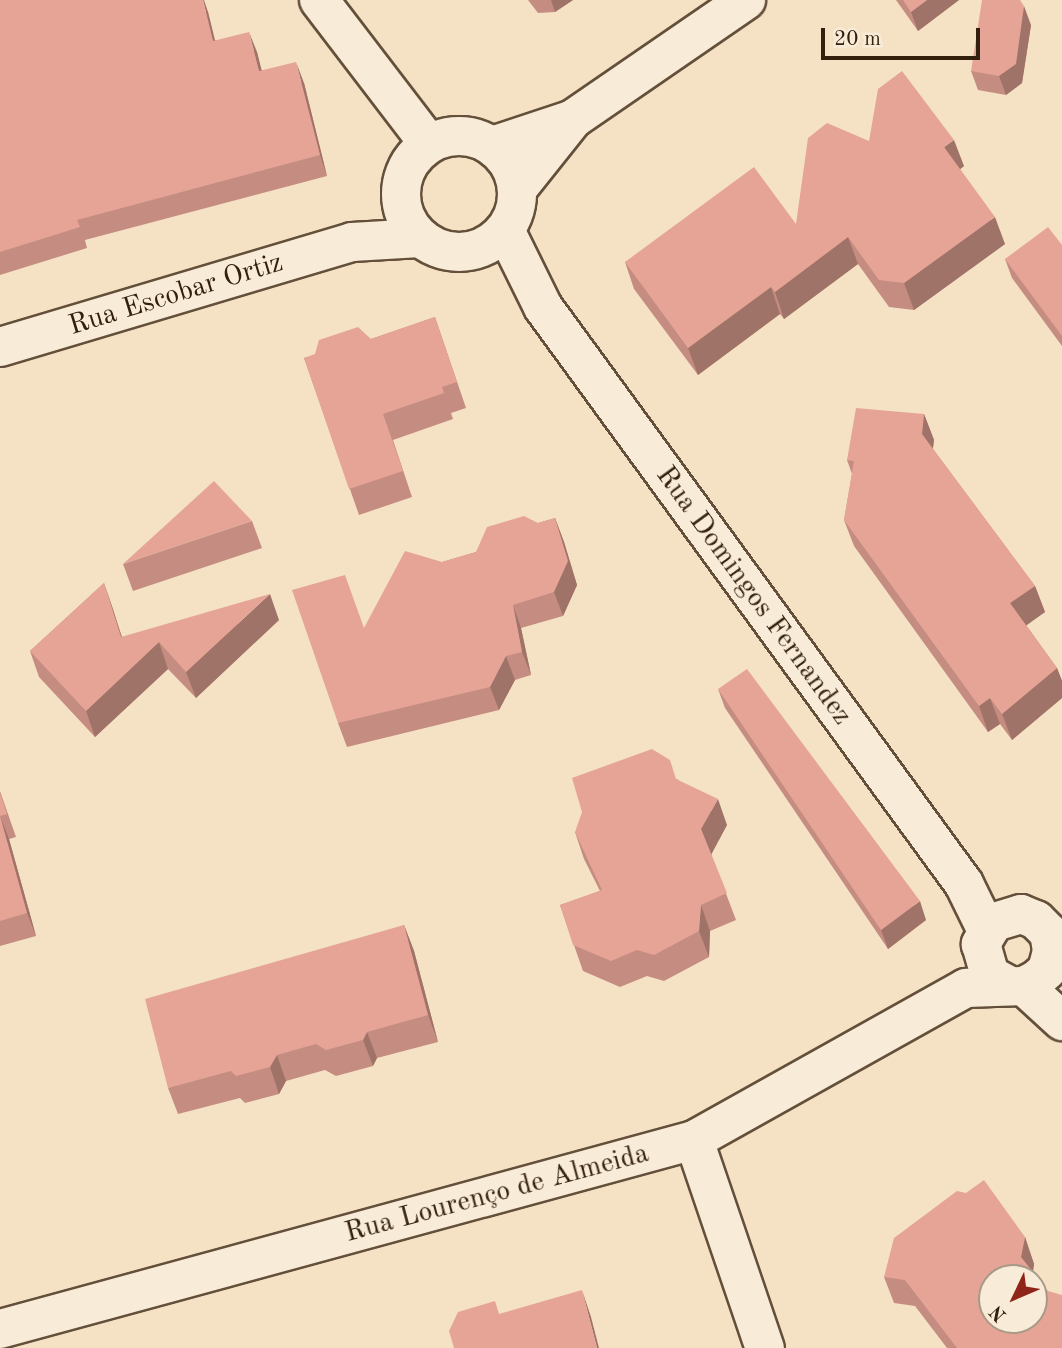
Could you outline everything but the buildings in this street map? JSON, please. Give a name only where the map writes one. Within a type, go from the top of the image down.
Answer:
[{"type":"street","points":[[319,0],[429,144]]},
{"type":"street","points":[[492,146],[573,119],[746,0]]},
{"type":"street","points":[[519,187],[573,119]]},
{"type":"street","points":[[465,135],[492,146],[509,164],[519,187],[518,204],[492,240],[448,252],[420,238],[401,202],[406,171],[429,144],[465,135]]},
{"type":"street","name":"Rua Escobar Ortiz","points":[[352,242],[401,202]]},
{"type":"street","name":"Rua Escobar Ortiz","points":[[0,347],[352,242],[420,238]]},
{"type":"street","name":"Rua Domingos Fernandez","points":[[492,240],[964,884],[1021,951],[1062,1012]]},
{"type":"street","name":"Rua Domingos Fernandez","points":[[1021,951],[1062,1021]]},
{"type":"street","name":"Rua Lourenço de Almeida","points":[[0,1329],[695,1140],[1021,951]]},
{"type":"street","points":[[695,1140],[765,1348]]}]
